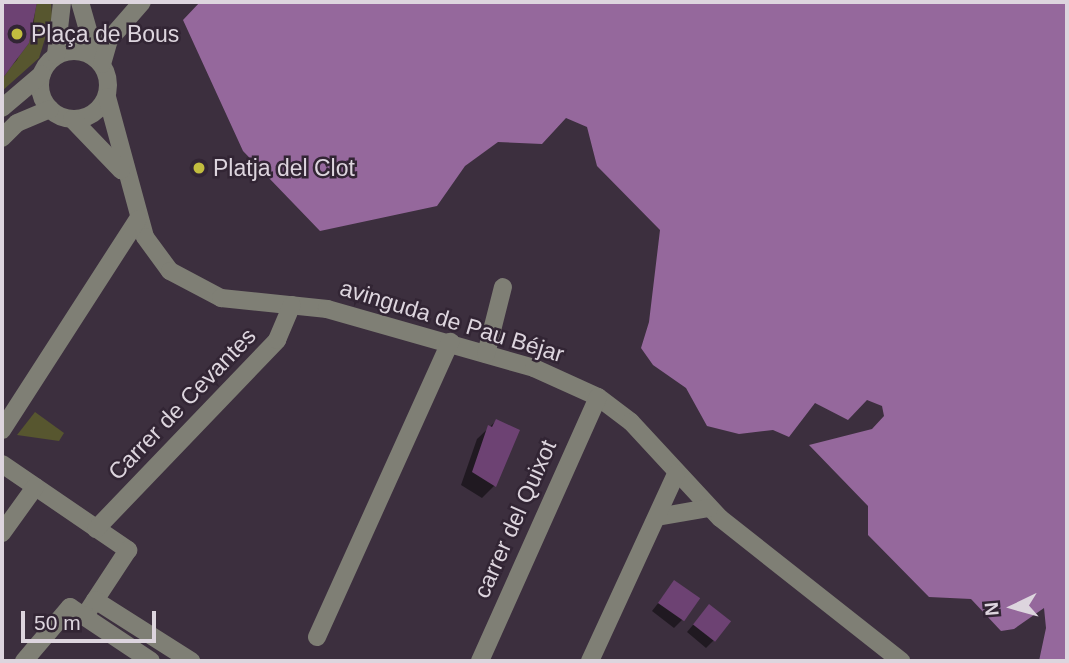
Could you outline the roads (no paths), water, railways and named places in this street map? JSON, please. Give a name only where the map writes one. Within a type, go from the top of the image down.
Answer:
[{"type":"street","points":[[2,108],[41,74],[56,55],[62,2]]},
{"type":"street","points":[[41,74],[41,93],[50,109],[72,119],[93,114],[107,97],[109,80],[99,61],[80,2]]},
{"type":"street","points":[[99,61],[109,40],[142,2]]},
{"type":"street","points":[[56,55],[76,50],[99,61]]},
{"type":"street","name":"avinguda de Pau Béjar","points":[[107,97],[124,174],[138,219],[154,254],[191,284],[232,301],[327,309],[450,342],[567,382],[598,397],[631,422],[709,508],[901,661]]},
{"type":"street","points":[[2,138],[17,123],[50,109]]},
{"type":"street","name":"avinguda de Pau Béjar","points":[[72,119],[124,174]]},
{"type":"street","points":[[2,430],[138,219]]},
{"type":"street","points":[[486,354],[503,288]]},
{"type":"street","name":"Carrer de Cevantes","points":[[96,529],[277,340],[292,304]]},
{"type":"street","points":[[317,637],[450,342]]},
{"type":"street","name":"carrer del Quixot","points":[[480,661],[598,397]]},
{"type":"street","points":[[2,464],[128,550],[84,617]]},
{"type":"street","points":[[590,661],[676,474]]},
{"type":"street","points":[[2,534],[35,487]]},
{"type":"street","points":[[657,516],[709,508]]},
{"type":"street","points":[[95,600],[191,661]]},
{"type":"street","points":[[24,661],[69,607],[148,661]]},
{"type":"place","name":"Plaça de Bous","points":[[17,34]]},
{"type":"place","name":"Platja del Clot","points":[[199,168]]}]
